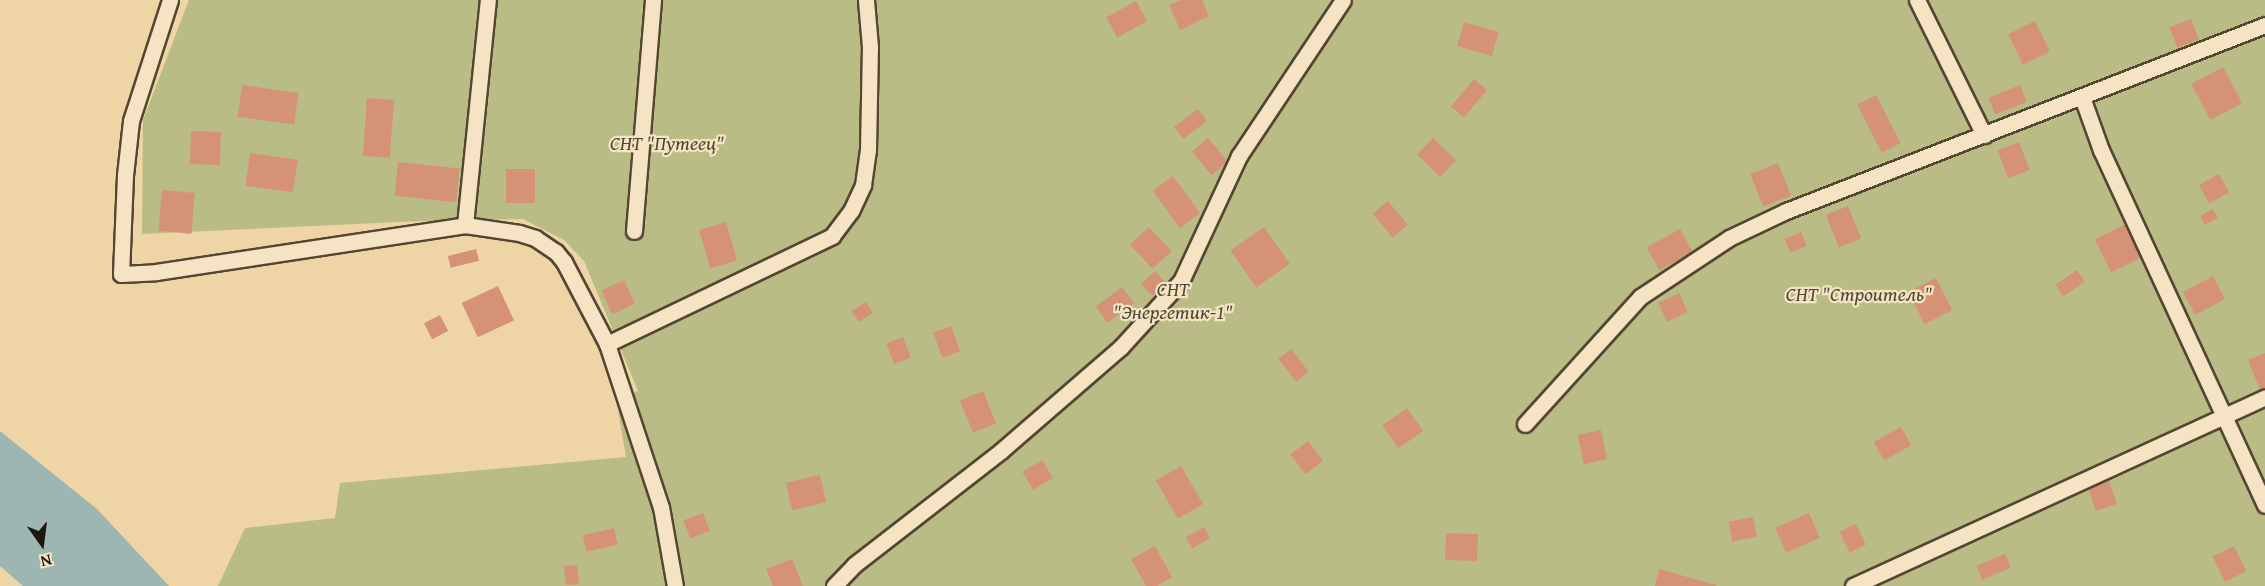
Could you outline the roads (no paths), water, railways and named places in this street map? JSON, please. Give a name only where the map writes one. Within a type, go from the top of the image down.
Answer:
[{"type":"lane","points":[[170,0],[131,121],[125,175],[121,274],[156,272],[465,225],[519,233],[535,238],[556,252],[584,296],[607,344],[661,507],[675,586]]},
{"type":"lane","points":[[465,225],[488,0]]},
{"type":"lane","points":[[634,231],[653,0]]},
{"type":"lane","points":[[607,344],[832,236],[851,211],[863,185],[868,150],[870,46],[866,0]]},
{"type":"lane","points":[[834,586],[854,565],[1002,450],[1121,347],[1181,281],[1239,156],[1343,0]]},
{"type":"lane","points":[[1917,0],[1984,135]]},
{"type":"lane","points":[[1525,424],[1640,297],[1729,238],[1786,211],[2265,25]]},
{"type":"lane","points":[[2082,97],[2101,150],[2265,505]]},
{"type":"lane","points":[[1853,586],[2223,415],[2265,398]]},
{"type":"water","points":[[0,431],[97,509],[169,586],[23,586],[0,566]]},
{"type":"park label","name":"СНТ \"Путеец\"","points":[[667,142]]},
{"type":"park label","name":"СНТ \"Строитель\"","points":[[1859,293]]},
{"type":"park label","name":"СНТ \"Энергетик-1\"","points":[[1173,300]]}]
